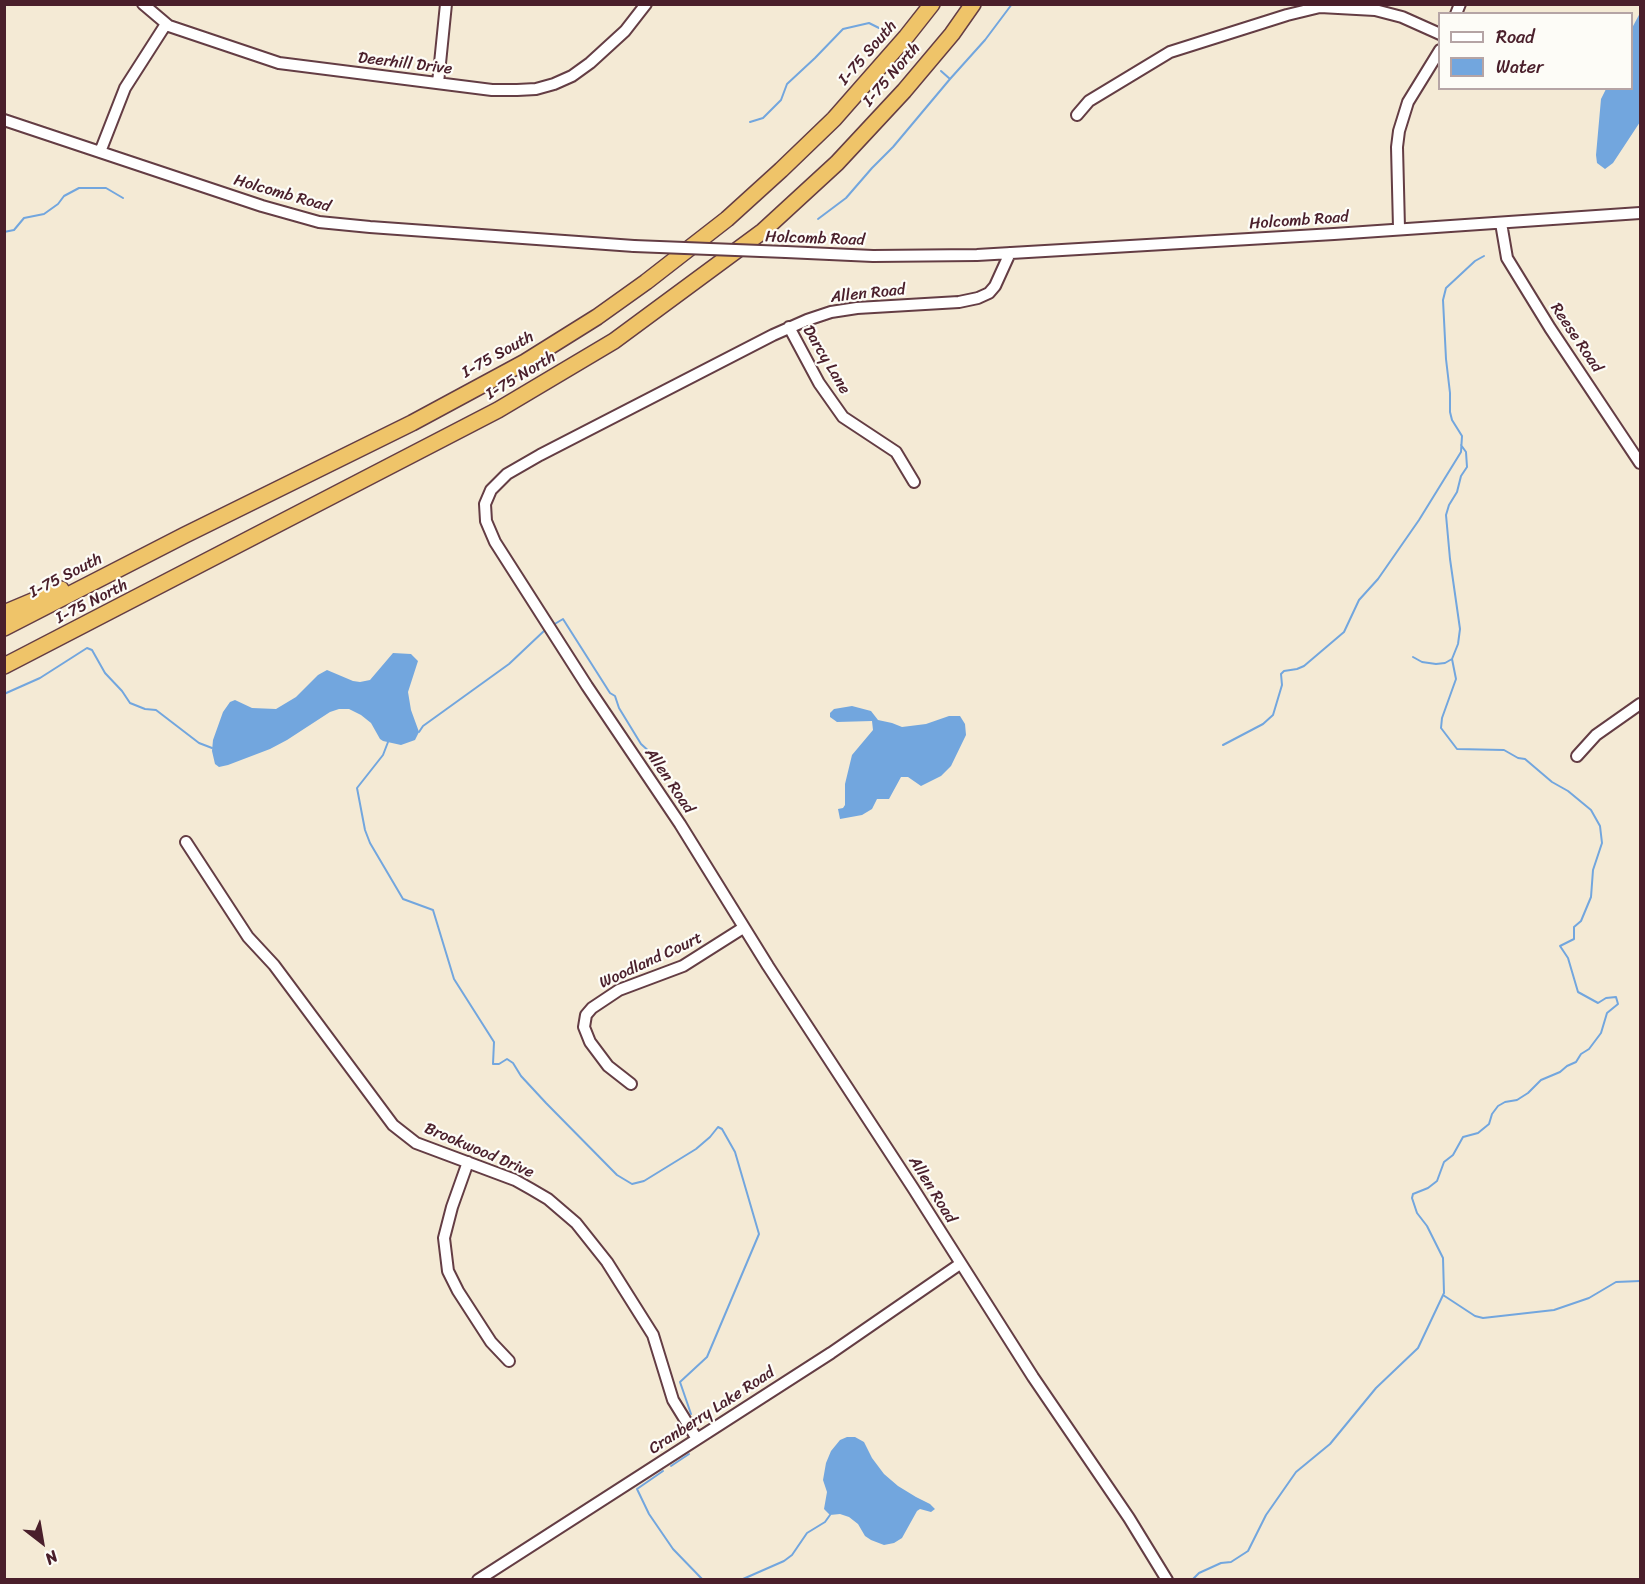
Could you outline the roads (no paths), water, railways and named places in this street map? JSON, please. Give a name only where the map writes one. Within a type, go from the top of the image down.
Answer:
[{"type":"highway","name":"I-75 South","points":[[4,628],[185,535],[412,423],[525,362],[597,317],[727,219],[781,170],[834,119],[932,4]]},
{"type":"highway","name":"I-75 North","points":[[4,666],[498,410],[614,341],[764,231],[837,163],[952,34],[973,4]]},
{"type":"highway","points":[[4,613],[185,535]]},
{"type":"highway","points":[[4,676],[37,659],[72,632]]},
{"type":"street","name":"Deerhill Drive","points":[[143,4],[166,24],[279,63],[492,90],[536,89],[572,76],[625,32],[646,4]]},
{"type":"street","points":[[438,83],[446,4]]},
{"type":"street","points":[[1077,115],[1089,101],[1170,52],[1287,15],[1320,7],[1375,10],[1402,17],[1438,33]]},
{"type":"street","points":[[100,152],[125,88],[166,24]]},
{"type":"street","points":[[1399,228],[1397,147],[1399,131],[1408,102],[1438,53]]},
{"type":"street","name":"Holcomb Road","points":[[4,120],[262,206],[319,222],[634,246],[873,256],[1010,253],[1641,213]]},
{"type":"street","name":"Reese Road","points":[[1501,223],[1507,258],[1550,328],[1641,463]]},
{"type":"street","name":"Allen Road","points":[[1010,253],[1007,264],[995,286],[978,298],[959,302],[857,308],[831,312],[789,327],[507,474],[491,490],[485,504],[486,521],[495,542],[587,686],[680,824],[743,928],[1033,1377],[1129,1518],[1167,1580]]},
{"type":"street","name":"Darcy Lane","points":[[789,327],[819,383],[843,417],[896,452],[914,482]]},
{"type":"street","points":[[1577,756],[1596,735],[1641,704]]},
{"type":"street","name":"Brookwood Drive","points":[[186,842],[248,937],[274,965],[393,1125],[417,1143],[515,1180],[548,1199],[576,1222],[653,1335],[673,1400],[697,1439]]},
{"type":"street","name":"Woodland Court","points":[[631,1084],[608,1066],[590,1042],[584,1028],[586,1015],[592,1008],[619,990],[683,966],[743,928]]},
{"type":"street","points":[[468,1162],[444,1238],[448,1271],[458,1292],[491,1342],[509,1360]]},
{"type":"street","name":"Cranberry Lake Road","points":[[478,1580],[831,1353],[960,1264]]},
{"type":"water","points":[[1640,13],[1640,122],[1613,163],[1605,169],[1597,163],[1596,155],[1601,99],[1606,90],[1633,90],[1633,26]]},
{"type":"water","points":[[393,653],[411,654],[418,661],[408,692],[411,710],[419,732],[415,740],[401,745],[383,741],[371,723],[361,715],[349,709],[339,709],[330,712],[270,749],[228,765],[219,767],[215,764],[212,751],[213,740],[223,712],[230,702],[235,700],[252,708],[276,709],[296,697],[318,675],[327,670],[353,681],[370,680]]},
{"type":"water","points":[[852,706],[871,711],[878,720],[902,727],[926,724],[949,716],[960,716],[965,724],[966,735],[951,766],[941,776],[921,786],[908,777],[901,777],[889,799],[877,799],[872,809],[862,815],[840,819],[838,809],[845,805],[845,784],[852,755],[873,730],[872,721],[837,722],[830,717],[834,709]]},
{"type":"water","points":[[855,1437],[864,1442],[884,1474],[898,1486],[935,1509],[931,1512],[920,1509],[917,1511],[902,1538],[894,1543],[884,1545],[871,1540],[849,1517],[840,1514],[830,1515],[824,1509],[827,1492],[823,1480],[826,1463],[831,1451],[840,1440]]},
{"type":"waterway","points":[[818,219],[846,198],[893,147],[985,40],[1012,4]]},
{"type":"waterway","points":[[750,122],[763,118],[781,100],[787,84],[843,29],[869,23],[879,28]]},
{"type":"waterway","points":[[941,71],[950,79]]},
{"type":"waterway","points":[[4,232],[14,230],[24,218],[44,214],[58,204],[64,196],[79,188],[106,188],[123,198]]},
{"type":"waterway","points":[[1223,745],[1263,724],[1273,715],[1282,685],[1281,674],[1284,671],[1304,666],[1344,632],[1359,600],[1378,579],[1419,520],[1461,452],[1462,436],[1450,412],[1443,300],[1446,288],[1475,261],[1484,256]]},
{"type":"waterway","points":[[1192,1580],[1199,1573],[1221,1563],[1231,1562],[1248,1551],[1266,1515],[1296,1472],[1330,1444],[1376,1388],[1418,1348],[1444,1293],[1443,1258],[1427,1226],[1417,1213],[1412,1198],[1413,1194],[1428,1188],[1437,1181],[1444,1162],[1453,1155],[1463,1137],[1478,1133],[1489,1124],[1498,1106],[1517,1100],[1541,1080],[1576,1062],[1601,1033],[1607,1013],[1618,1004],[1616,997],[1606,998],[1598,1003],[1578,992],[1568,958],[1560,946],[1574,939],[1574,927],[1581,921],[1591,897],[1593,870],[1602,843],[1600,826],[1591,810],[1525,759],[1518,758],[1504,750],[1457,749],[1441,728],[1442,718],[1456,679],[1452,659],[1458,644],[1460,629],[1446,515],[1457,492],[1461,476],[1467,467],[1466,452],[1461,445]]},
{"type":"waterway","points":[[553,625],[563,619],[610,693],[615,696],[619,708],[641,744],[652,754],[663,780]]},
{"type":"waterway","points":[[419,732],[423,726],[509,664],[545,630]]},
{"type":"waterway","points":[[4,694],[40,678],[87,648],[92,650],[105,673],[130,703],[145,709],[156,710],[199,743],[212,748]]},
{"type":"waterway","points":[[1413,657],[1422,662],[1436,664],[1452,659]]},
{"type":"waterway","points":[[388,742],[383,755],[357,788],[365,830],[370,843],[403,899],[433,910],[454,979],[494,1042],[493,1064],[499,1064],[507,1059],[513,1063],[521,1076],[546,1103],[617,1175],[632,1184],[644,1181],[696,1149],[718,1127],[722,1129],[735,1152],[759,1234],[707,1357],[680,1382],[691,1414]]},
{"type":"waterway","points":[[1443,1295],[1475,1316],[1483,1318],[1554,1310],[1589,1298],[1616,1282],[1640,1281]]},
{"type":"waterway","points":[[677,1423],[677,1435]]},
{"type":"waterway","points":[[671,1466],[689,1454]]},
{"type":"waterway","points":[[663,1471],[637,1489],[649,1514],[673,1549],[703,1580]]},
{"type":"waterway","points":[[743,1579],[784,1561],[792,1555],[807,1533],[825,1522],[830,1515]]}]
